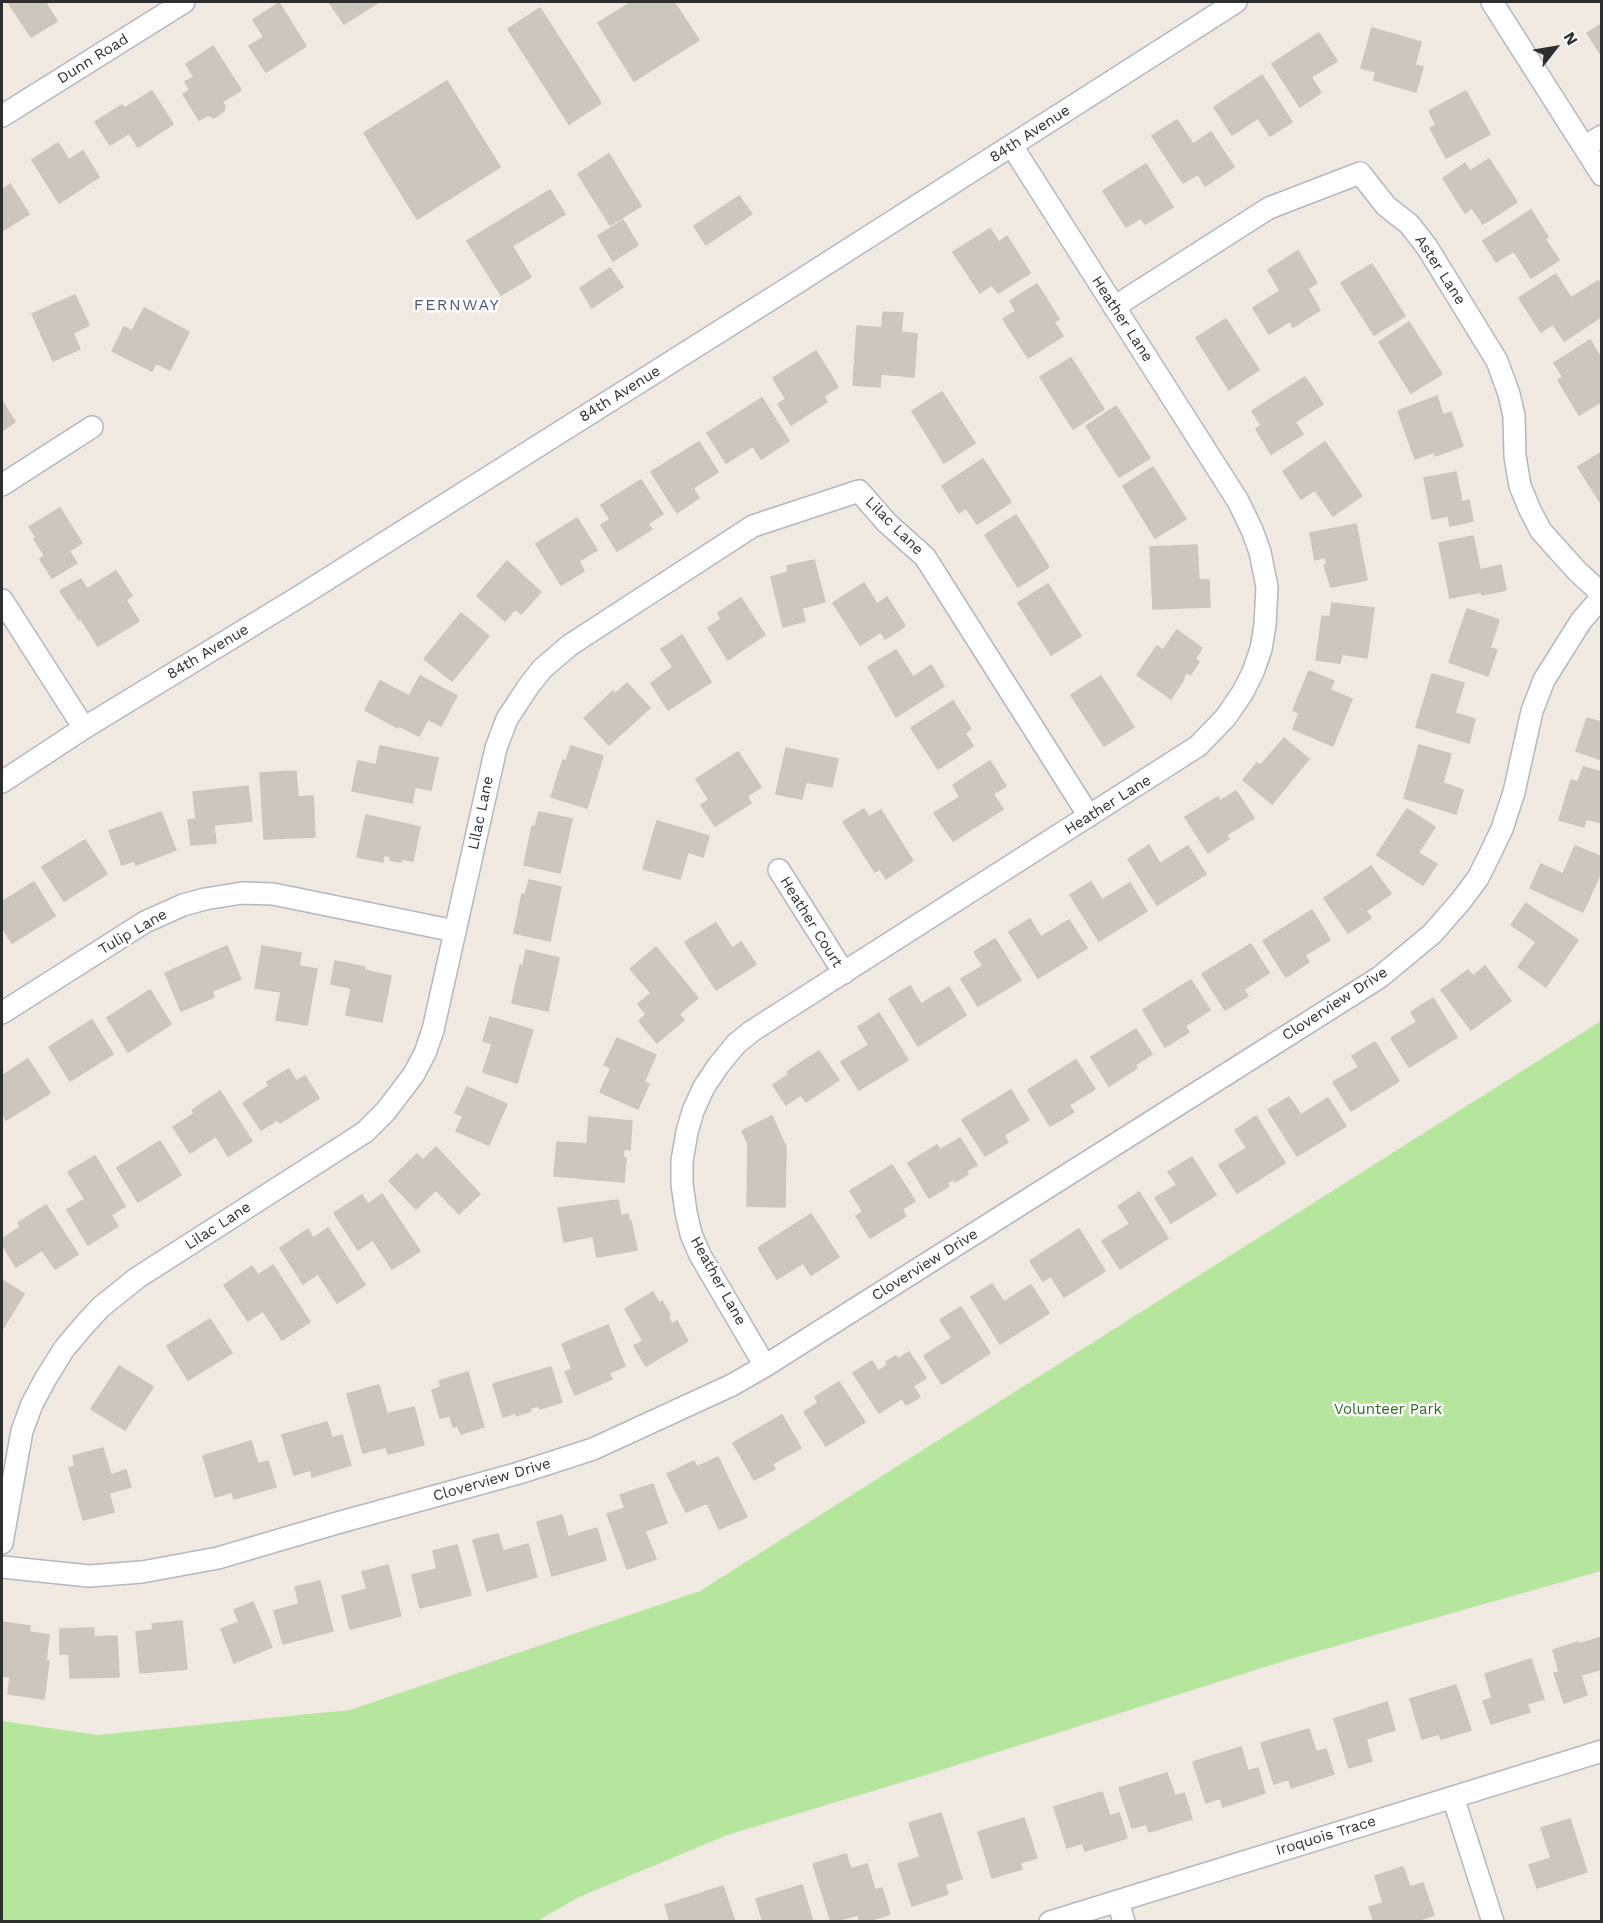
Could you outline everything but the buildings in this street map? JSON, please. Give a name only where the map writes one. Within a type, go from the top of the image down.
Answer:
[{"type":"street","name":"Dunn Road","points":[[2,116],[184,2]]},
{"type":"street","name":"84th Avenue","points":[[2,782],[84,728],[302,595],[1236,2]]},
{"type":"street","points":[[1492,2],[1593,141],[1602,175]]},
{"type":"street","name":"Heather Lane","points":[[765,1366],[700,1255],[691,1234],[686,1212],[682,1161],[687,1132],[693,1111],[704,1087],[718,1066],[736,1044],[752,1031],[1183,757],[1213,732],[1238,701],[1254,672],[1261,649],[1267,587],[1260,552],[1238,501],[1012,146]]},
{"type":"street","name":"Aster Lane","points":[[1114,308],[1269,208],[1360,173],[1386,206],[1409,225],[1427,247],[1497,361],[1514,416],[1515,456],[1521,486],[1530,510],[1540,531],[1602,596]]},
{"type":"street","points":[[2,485],[92,428]]},
{"type":"street","name":"Lilac Lane","points":[[2,1543],[22,1431],[32,1404],[64,1349],[101,1307],[136,1278],[365,1132],[402,1092],[425,1053],[433,1030],[496,748],[507,719],[542,669],[570,645],[753,526],[859,490],[887,523],[925,557],[1089,816]]},
{"type":"street","name":"Cloverview Drive","points":[[2,1568],[89,1576],[142,1572],[218,1558],[519,1473],[593,1449],[732,1384],[765,1366],[1380,977],[1432,934],[1472,886],[1489,856],[1502,829],[1514,792],[1537,697],[1544,680],[1581,621],[1602,596]]},
{"type":"street","points":[[2,600],[84,728]]},
{"type":"street","name":"Heather Court","points":[[779,870],[844,973]]},
{"type":"street","name":"Tulip Lane","points":[[2,1013],[145,922],[183,905],[205,899],[242,893],[273,894],[455,931]]},
{"type":"street","name":"Iroquois Trace","points":[[1050,1922],[1602,1751]]},
{"type":"street","points":[[1453,1797],[1493,1922]]},
{"type":"street","points":[[1118,1900],[1124,1922]]},
{"type":"green space","name":"Volunteer Park","points":[[1601,1021],[1601,1571],[1290,1659],[916,1778],[727,1835],[579,1897],[537,1921],[2,1921],[2,1721],[98,1735],[350,1710],[700,1591]]},
{"type":"district","name":"FERNWAY","points":[[457,305]]}]
